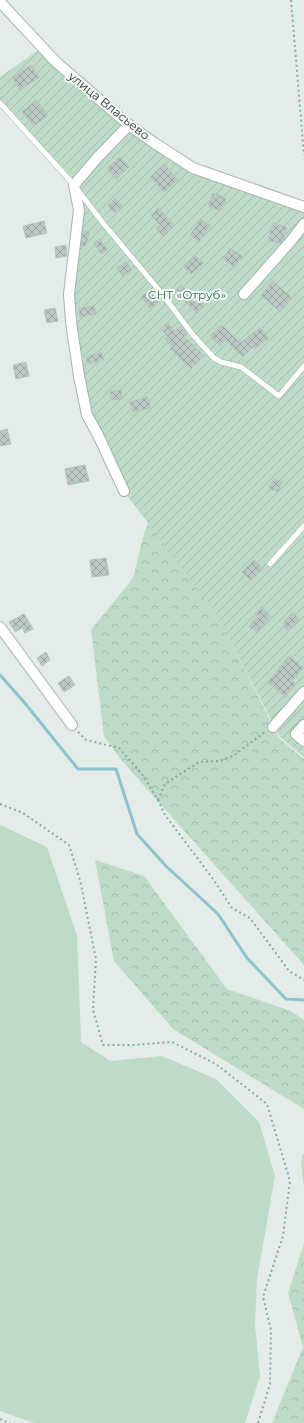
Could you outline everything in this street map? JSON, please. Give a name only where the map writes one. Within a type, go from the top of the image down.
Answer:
[{"type":"street","name":"улица Власьево","points":[[0,2],[56,62],[129,125],[193,168],[304,207]]},
{"type":"street","points":[[124,491],[87,415],[79,376],[71,322],[69,294],[79,210],[74,185],[97,158],[129,125]]},
{"type":"street","points":[[244,294],[304,224]]},
{"type":"street","points":[[0,627],[72,725]]},
{"type":"street","points":[[273,727],[304,692]]},
{"type":"street","points":[[304,725],[296,734],[304,741]]},
{"type":"lane","points":[[0,103],[74,185],[163,296],[192,335],[214,358],[221,362],[242,367],[279,396],[304,366]]},
{"type":"lane","points":[[270,564],[304,526]]},
{"type":"path","points":[[291,0],[304,155]]},
{"type":"path","points":[[72,725],[86,740],[119,748],[142,774],[158,800],[165,815],[213,879],[232,908],[250,918],[289,971],[304,980]]},
{"type":"path","points":[[158,800],[165,784],[199,762],[219,761],[233,756],[273,727]]},
{"type":"path","points":[[0,804],[24,813],[69,845],[80,880],[96,959],[93,1010],[103,1045],[131,1045],[172,1042],[216,1064],[267,1104],[290,1181],[283,1236],[263,1297],[271,1330],[270,1384],[258,1423]]},
{"type":"path","points":[[0,1419],[10,1423]]},
{"type":"green space","name":"СНТ «Отруб»","points":[[37,51],[129,125],[193,168],[304,207],[304,757],[280,737],[218,617],[124,491],[87,415],[71,322],[77,183],[0,101],[0,77]]},
{"type":"green space","points":[[193,421],[212,604],[279,738],[304,759],[304,965],[122,761],[104,736],[91,630],[133,578],[144,533]]},
{"type":"green space","points":[[0,825],[47,847],[77,936],[81,1042],[110,1061],[162,1056],[216,1079],[259,1122],[275,1176],[257,1279],[255,1325],[260,1376],[245,1423],[34,1423],[0,1411]]},
{"type":"green space","points":[[95,860],[144,876],[227,989],[291,1011],[304,1020],[304,1109],[173,1029],[114,961]]},
{"type":"green space","points":[[304,1152],[304,1188],[301,1162]]},
{"type":"green space","points":[[304,1244],[304,1423],[272,1423],[303,1347],[288,1293]]},
{"type":"building","points":[[31,65],[39,77],[20,90],[12,78]]},
{"type":"building","points":[[36,100],[48,115],[34,126],[22,112]]},
{"type":"building","points":[[120,157],[129,167],[116,179],[107,168]]},
{"type":"building","points":[[164,164],[178,180],[164,192],[150,177]]},
{"type":"building","points":[[213,193],[226,198],[221,211],[208,206]]},
{"type":"building","points":[[115,198],[122,206],[114,213],[108,206]]},
{"type":"building","points":[[158,208],[174,225],[163,236],[156,228],[160,225],[151,215]]},
{"type":"building","points":[[201,220],[210,226],[199,242],[190,235]]},
{"type":"building","points":[[44,221],[47,233],[26,238],[23,226]]},
{"type":"building","points":[[273,223],[287,227],[283,240],[280,244],[268,240]]},
{"type":"building","points":[[83,231],[89,232],[86,246],[81,246]]},
{"type":"building","points":[[100,239],[108,250],[101,254],[94,243]]},
{"type":"building","points":[[66,245],[67,256],[56,258],[55,247]]},
{"type":"building","points":[[230,248],[242,256],[235,267],[223,259]]},
{"type":"building","points":[[195,256],[204,263],[191,274],[184,267]]},
{"type":"building","points":[[126,262],[132,270],[123,276],[117,268]]},
{"type":"building","points":[[273,281],[292,298],[280,312],[261,295]]},
{"type":"building","points":[[181,285],[193,298],[195,296],[204,305],[196,313],[175,291]]},
{"type":"building","points":[[150,290],[160,301],[151,309],[141,297]]},
{"type":"building","points":[[94,306],[96,314],[80,317],[79,308]]},
{"type":"building","points":[[55,308],[58,321],[47,323],[44,310]]},
{"type":"building","points":[[168,323],[174,331],[181,326],[187,334],[184,336],[204,356],[191,369],[170,348],[172,347],[165,339],[168,337],[161,329]]},
{"type":"building","points":[[222,325],[240,343],[260,328],[269,338],[255,349],[253,347],[243,357],[226,340],[220,346],[210,336]]},
{"type":"building","points":[[102,352],[104,359],[88,364],[86,357]]},
{"type":"building","points":[[26,362],[29,376],[16,379],[13,365]]},
{"type":"building","points":[[121,390],[122,399],[112,400],[110,392]]},
{"type":"building","points":[[148,397],[150,408],[133,412],[130,402]]},
{"type":"building","points":[[7,429],[11,444],[0,446],[0,431]]},
{"type":"building","points":[[85,465],[89,481],[68,485],[65,469]]},
{"type":"building","points":[[274,479],[282,482],[278,492],[269,488]]},
{"type":"building","points":[[106,558],[109,575],[92,577],[90,560]]},
{"type":"building","points":[[254,560],[263,569],[251,580],[242,572]]},
{"type":"building","points":[[261,607],[271,616],[257,632],[249,626],[258,616],[255,614]]},
{"type":"building","points":[[292,613],[299,619],[289,631],[282,625]]},
{"type":"building","points":[[24,614],[33,629],[25,633],[22,628],[15,632],[9,622]]},
{"type":"building","points":[[46,652],[50,660],[42,666],[37,658]]},
{"type":"building","points":[[289,656],[303,668],[292,681],[296,684],[285,697],[268,682]]},
{"type":"building","points":[[69,676],[75,685],[64,692],[58,683]]},
{"type":"waterway","points":[[0,675],[24,702],[78,769],[116,769],[137,834],[166,866],[218,914],[247,958],[286,999],[304,1000]]}]
